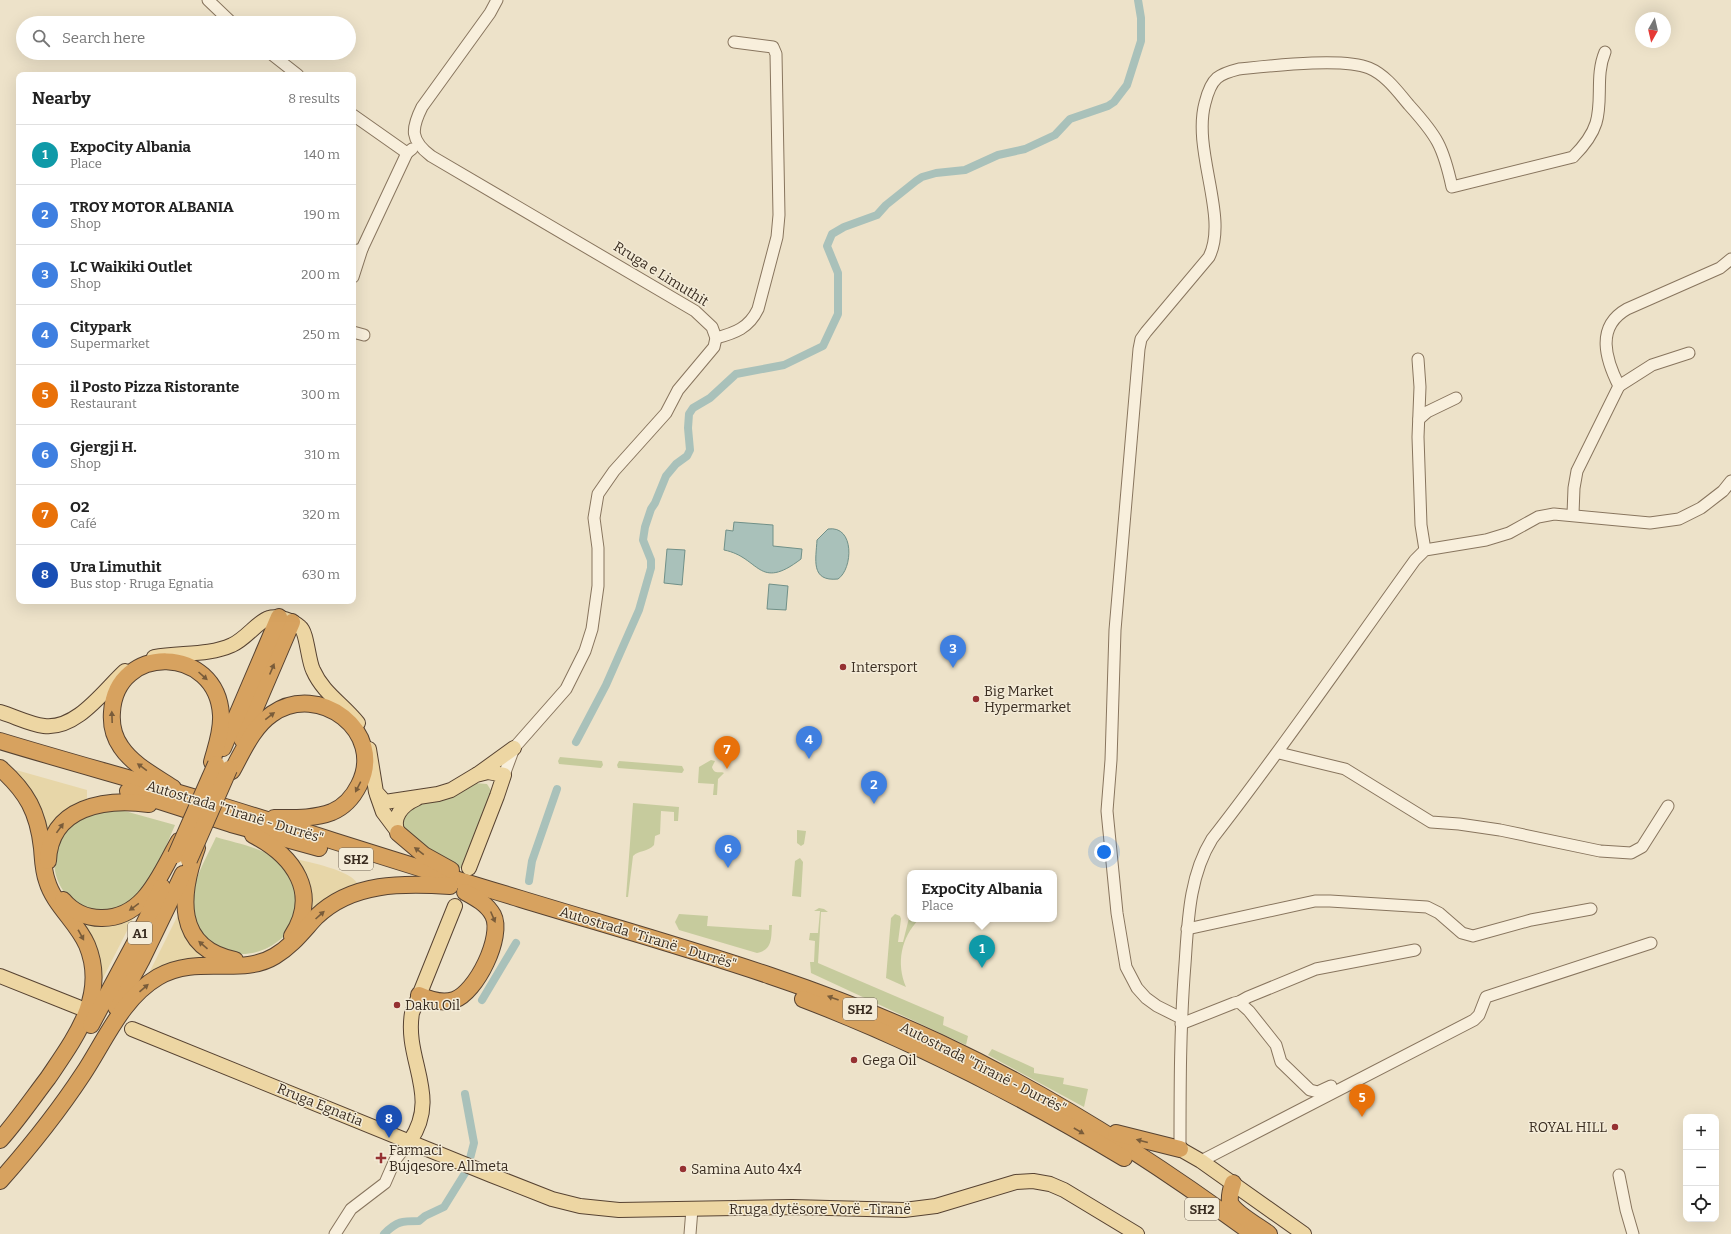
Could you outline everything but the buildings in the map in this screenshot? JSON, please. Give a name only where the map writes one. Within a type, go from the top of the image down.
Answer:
[{"type":"highway","points":[[195,810],[222,767],[286,620]]},
{"type":"highway","points":[[195,810],[125,753],[115,736],[111,718],[112,706],[119,687],[132,672],[150,662],[171,661],[190,666],[208,680],[216,695],[221,714],[220,732],[222,767]]},
{"type":"highway","points":[[222,767],[263,722],[272,714],[292,704],[305,703],[330,708],[341,715],[356,730],[364,749],[365,771],[356,792],[348,801],[331,812],[310,817],[257,817]]},
{"type":"highway","name":"Autostrada \"Tiranë - Durrës\"","points":[[0,741],[232,824],[450,886],[465,892],[767,986],[822,1006],[899,1038],[993,1084],[1073,1127],[1167,1185],[1236,1234]]},
{"type":"highway","name":"Autostrada \"Tiranë - Durrës\"","points":[[0,751],[195,810],[257,817],[736,964],[839,1000],[932,1040],[969,1058],[1094,1126],[1203,1197],[1253,1234]]},
{"type":"highway","points":[[0,768],[19,786],[31,804],[40,833],[47,882],[56,899],[85,941],[91,960],[94,980],[90,1005],[79,1030],[25,1110],[0,1181]]},
{"type":"highway","points":[[182,857],[152,889],[145,899],[130,911],[108,918],[88,917],[66,904],[54,889],[48,869],[49,851],[54,836],[66,820],[81,810],[112,802],[136,802],[195,810]]},
{"type":"highway","name":"A1","points":[[10,1150],[30,1114],[91,1024],[182,857],[195,810]]},
{"type":"highway","points":[[182,857],[185,915],[194,935],[206,948],[224,958],[247,960],[269,955],[286,943],[298,926],[303,913],[305,900],[303,887],[298,874],[271,846],[232,824]]},
{"type":"highway","points":[[398,833],[433,861],[517,898]]},
{"type":"highway","points":[[10,1150],[84,1073],[124,1008],[140,991],[158,977],[178,968],[190,966],[247,965],[265,961],[288,947],[329,906],[363,890],[401,884],[450,886]]},
{"type":"highway","points":[[418,995],[443,1002],[461,997],[471,987],[492,948],[496,931],[493,916],[485,905],[465,892]]},
{"type":"highway","points":[[1094,1126],[1141,1140],[1180,1149]]},
{"type":"highway","points":[[1233,1183],[1230,1194],[1230,1202],[1235,1209],[1269,1234]]},
{"type":"main road","points":[[0,712],[45,726],[59,724],[83,712],[119,676],[136,663],[156,656],[219,650],[241,640],[264,620],[270,617],[286,620],[300,626],[304,631],[309,660],[319,682],[335,700],[352,715],[364,734],[372,758],[376,792],[384,812],[398,833]]},
{"type":"main road","points":[[462,784],[514,748]]},
{"type":"main road","points":[[469,868],[504,775],[488,772],[476,775]]},
{"type":"main road","points":[[398,833],[395,826],[399,813],[414,800],[438,794],[472,780],[487,780],[495,786],[497,796]]},
{"type":"main road","points":[[376,792],[385,802],[426,797]]},
{"type":"main road","points":[[410,1141],[420,1123],[424,1102],[422,1084],[410,1029],[412,1013],[455,906]]},
{"type":"main road","points":[[0,976],[78,1007]]},
{"type":"main road","name":"Rruga Egnatia","points":[[132,1029],[442,1154]]},
{"type":"main road","points":[[1180,1149],[1201,1161],[1304,1234]]},
{"type":"main road","name":"Rruga dytësore Vorë -Tiranë","points":[[442,1154],[552,1199],[580,1206],[619,1210],[792,1207],[898,1210],[920,1208],[951,1202],[1016,1182],[1045,1182],[1064,1190],[1137,1234]]},
{"type":"street","points":[[208,0],[225,16]]},
{"type":"street","points":[[357,250],[408,152],[418,144],[414,132],[422,107],[490,13],[497,0]]},
{"type":"street","points":[[504,775],[514,748],[566,689],[585,651],[592,629],[598,586],[598,548],[594,518],[598,494],[614,470],[666,413],[682,386],[714,347],[716,338],[742,329],[753,318],[758,309],[777,237],[779,215],[776,54],[773,47],[734,42]]},
{"type":"street","points":[[1181,1021],[1146,998],[1137,988],[1126,967],[1117,913],[1107,811],[1115,630],[1139,349],[1141,340],[1146,332],[1209,257],[1212,249],[1214,216],[1202,140],[1203,109],[1207,95],[1216,78],[1226,72],[1239,69],[1330,62],[1356,64],[1369,68],[1380,75],[1392,86],[1430,128],[1445,157],[1452,187],[1573,157],[1582,147],[1596,125],[1598,112],[1599,72],[1605,52]]},
{"type":"street","points":[[279,60],[294,72]]},
{"type":"street","points":[[356,117],[408,152]]},
{"type":"street","name":"Rruga e Limuthit","points":[[418,144],[431,156],[695,311],[712,327],[716,338]]},
{"type":"street","points":[[1619,386],[1608,362],[1606,352],[1606,342],[1614,319],[1627,309],[1720,268],[1731,259]]},
{"type":"street","points":[[1573,514],[1574,488],[1577,471],[1619,386],[1652,365],[1689,353]]},
{"type":"street","points":[[1418,359],[1420,387],[1419,419],[1421,526],[1425,550]]},
{"type":"street","points":[[1419,419],[1427,412],[1456,398]]},
{"type":"street","points":[[1180,1149],[1181,1021],[1187,929],[1192,892],[1203,853],[1212,838],[1279,753],[1415,560],[1425,550],[1486,540],[1509,533],[1538,517],[1554,514],[1573,514],[1650,523],[1679,519],[1702,508],[1723,491],[1731,481]]},
{"type":"street","points":[[1279,753],[1349,771],[1431,822],[1459,824],[1500,830],[1600,851],[1631,853],[1636,851],[1642,847],[1668,806]]},
{"type":"street","points":[[1187,929],[1308,902],[1330,901],[1427,907],[1439,913],[1462,933],[1473,936],[1531,920],[1591,909]]},
{"type":"street","points":[[1201,1161],[1474,1020],[1479,1015],[1486,997],[1651,943]]},
{"type":"street","points":[[1181,1021],[1239,1002],[1316,969],[1415,950]]},
{"type":"street","points":[[1239,1002],[1249,1011],[1276,1045],[1281,1062],[1313,1092],[1321,1091],[1446,1028]]},
{"type":"street","points":[[335,1234],[351,1208],[385,1183],[395,1160],[410,1141]]},
{"type":"street","points":[[1619,1174],[1626,1210],[1633,1234]]},
{"type":"street","points":[[690,1234],[692,1209]]},
{"type":"green space","points":[[560,757],[602,761],[603,765],[601,768],[559,764],[558,761]]},
{"type":"green space","points":[[711,760],[715,761],[712,767],[714,771],[724,773],[718,779],[717,795],[713,795],[714,784],[698,783],[699,767]]},
{"type":"green space","points":[[619,761],[682,766],[684,770],[682,773],[618,768],[617,765]]},
{"type":"green space","points":[[475,783],[487,784],[492,792],[463,869],[443,861],[400,826],[407,809]]},
{"type":"green space","points":[[633,803],[679,807],[678,821],[674,821],[674,812],[661,811],[660,834],[655,836],[654,845],[649,849],[633,856],[628,897],[626,897]]},
{"type":"green space","points":[[95,810],[121,810],[175,825],[159,864],[143,892],[137,898],[118,909],[99,912],[82,907],[68,896],[58,881],[54,864],[57,845],[69,826],[78,819]]},
{"type":"green space","points":[[797,830],[806,831],[804,844],[801,846],[797,843]]},
{"type":"green space","points":[[216,837],[271,855],[288,871],[296,897],[291,928],[289,932],[277,942],[264,950],[237,954],[224,951],[212,945],[203,936],[196,924],[192,909],[192,900],[196,881]]},
{"type":"green space","points":[[800,858],[803,862],[801,897],[792,896],[795,861]]},
{"type":"green space","points":[[819,908],[828,912],[821,912],[818,963],[944,1017],[943,1025],[968,1036],[966,1045],[811,973],[810,962],[814,962],[815,941],[809,940],[810,933],[818,933],[820,911],[814,911]]},
{"type":"green space","points":[[679,914],[708,916],[707,926],[769,930],[769,925],[772,925],[769,946],[757,953],[679,930],[675,922]]},
{"type":"green space","points":[[895,914],[900,916],[901,919],[898,942],[903,942],[908,922],[916,922],[908,934],[902,951],[901,969],[906,987],[886,978],[891,918]]},
{"type":"green space","points":[[992,1049],[1034,1068],[1034,1073],[1064,1078],[1063,1084],[1088,1089],[1084,1107],[988,1055]]},
{"type":"sand","points":[[16,770],[87,790],[87,801],[47,842]]},
{"type":"sand","points":[[292,858],[339,871],[348,875],[358,885],[306,923]]},
{"type":"sand","points":[[179,913],[212,959],[147,977]]},
{"type":"sand","points":[[74,914],[135,915],[99,986]]},
{"type":"water","points":[[734,522],[773,525],[773,546],[802,549],[801,559],[787,568],[776,572],[760,570],[736,554],[724,550],[726,530],[733,531]]},
{"type":"water","points":[[828,529],[837,530],[843,534],[847,540],[849,549],[847,566],[843,574],[838,579],[823,577],[817,568],[817,540]]},
{"type":"water","points":[[667,549],[685,550],[682,585],[664,583]]},
{"type":"water","points":[[769,584],[788,586],[786,610],[767,609]]},
{"type":"waterway","points":[[576,742],[606,685],[639,610],[651,568],[651,560],[643,540],[645,527],[651,509],[666,476],[676,464],[687,456],[690,450],[688,428],[689,414],[693,408],[710,398],[736,374],[784,365],[823,346],[838,314],[838,273],[827,246],[832,234],[844,227],[877,215],[886,205],[922,177],[936,173],[965,170],[998,155],[1025,149],[1055,135],[1070,119],[1108,106],[1114,102],[1127,85],[1141,41],[1141,18],[1138,0]]},
{"type":"waterway","points":[[529,881],[532,861],[557,789]]},
{"type":"waterway","points":[[482,1000],[516,943]]},
{"type":"waterway","points":[[384,1234],[396,1224],[419,1221],[425,1216],[444,1207],[467,1170],[474,1143],[465,1094]]},
{"type":"place","name":"Intersport","points":[[843,667]]},
{"type":"place","name":"LC Waikiki Outlet","points":[[953,668]]},
{"type":"place","name":"Big Market Hypermarket","points":[[976,699]]},
{"type":"place","name":"Citypark","points":[[809,759]]},
{"type":"place","name":"O2","points":[[727,769]]},
{"type":"place","name":"TROY MOTOR ALBANIA","points":[[874,804]]},
{"type":"place","name":"Gjergji H.","points":[[728,868]]},
{"type":"place","name":"ExpoCity Albania","points":[[982,968]]},
{"type":"place","name":"Daku Oil","points":[[397,1005]]},
{"type":"place","name":"Gega Oil","points":[[854,1060]]},
{"type":"place","name":"il Posto Pizza Ristorante","points":[[1362,1117]]},
{"type":"place","name":"ROYAL HILL","points":[[1615,1127]]},
{"type":"place","name":"Ura Limuthit","points":[[389,1138]]},
{"type":"place","name":"Farmaci Bujqesore Allmeta","points":[[381,1158]]},
{"type":"place","name":"Samina Auto 4x4","points":[[683,1169]]}]
